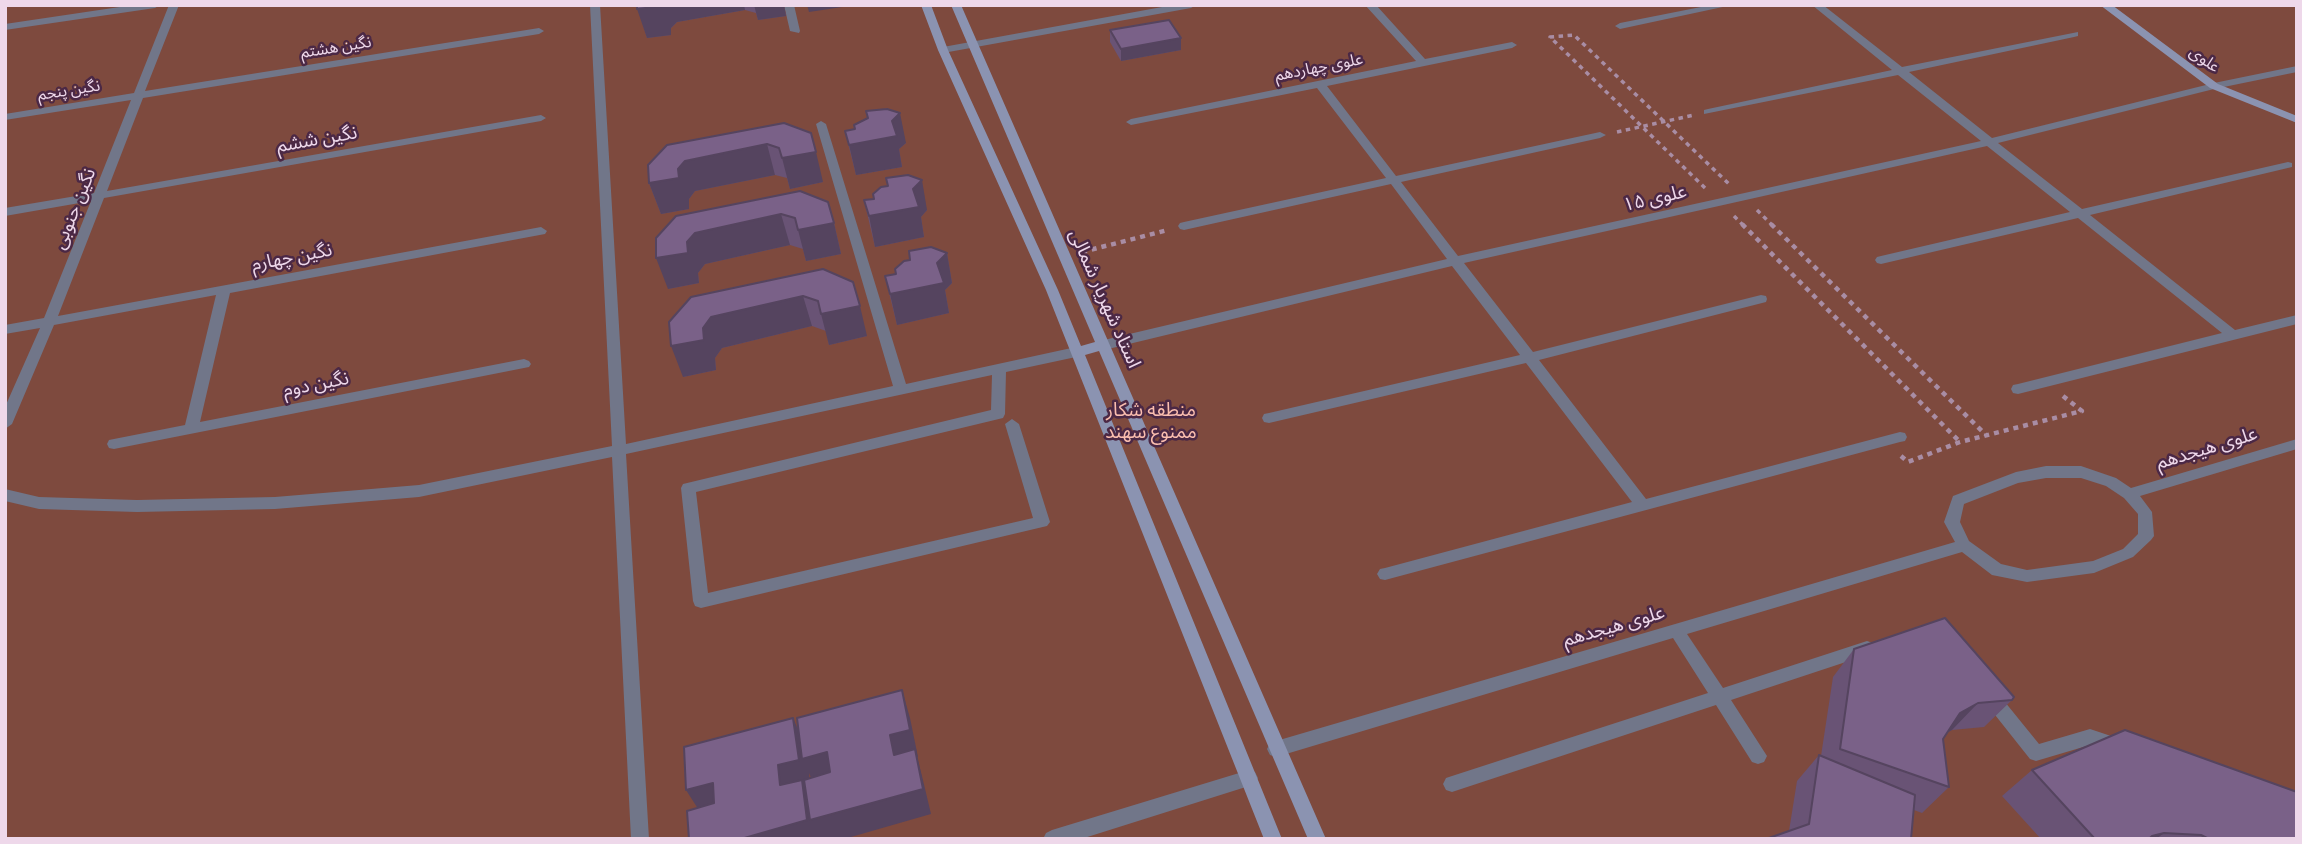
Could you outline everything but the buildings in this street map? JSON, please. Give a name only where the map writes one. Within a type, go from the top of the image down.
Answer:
[{"type":"street","points":[[5,27],[155,5]]},
{"type":"street","name":"نگین جنوبی","points":[[5,424],[49,322],[174,5]]},
{"type":"street","points":[[595,5],[640,839]]},
{"type":"street","points":[[789,5],[795,31]]},
{"type":"street","points":[[926,5],[943,50],[1052,290],[1273,839]]},
{"type":"street","name":"استاد شهریار شمالی","points":[[956,5],[1317,839]]},
{"type":"street","points":[[943,50],[1191,5]]},
{"type":"street","points":[[1370,5],[1423,63]]},
{"type":"street","points":[[1620,26],[1727,5]]},
{"type":"street","points":[[1817,5],[2233,335]]},
{"type":"street","name":"علوی","points":[[2105,5],[2214,86],[2297,120]]},
{"type":"street","name":"نگین هشتم","points":[[138,96],[539,31]]},
{"type":"street","points":[[1709,111],[2074,34]]},
{"type":"street","name":"علوی چهاردهم","points":[[1131,122],[1512,45]]},
{"type":"street","name":"علوی ۱۵","points":[[1104,345],[1454,261],[1990,142],[2214,86],[2297,69]]},
{"type":"street","points":[[1320,84],[1642,505]]},
{"type":"street","name":"نگین پنجم","points":[[5,117],[138,96]]},
{"type":"street","name":"نگین ششم","points":[[5,212],[541,118]]},
{"type":"street","points":[[821,124],[901,391]]},
{"type":"street","points":[[1184,226],[1600,135]]},
{"type":"street","points":[[1881,260],[2288,165]]},
{"type":"street","name":"نگین چهارم","points":[[5,330],[541,231]]},
{"type":"street","points":[[191,429],[224,290]]},
{"type":"street","points":[[1269,418],[1529,358],[1761,299]]},
{"type":"street","points":[[2018,388],[2297,319]]},
{"type":"street","points":[[5,495],[39,503],[123,505],[275,503],[419,491],[999,371],[1104,345]]},
{"type":"street","name":"نگین دوم","points":[[114,444],[524,364]]},
{"type":"street","points":[[999,371],[998,414],[688,488],[701,601],[1042,522],[1012,424]]},
{"type":"street","points":[[1385,573],[1893,439]]},
{"type":"street","name":"علوی هیجدهم","points":[[2129,494],[2297,444]]},
{"type":"street","points":[[2046,472],[2081,472],[2111,482],[2129,494],[2145,512],[2146,536],[2128,553],[2094,567],[2027,576],[1997,570],[1964,545],[1952,522],[1958,500],[2016,478],[2046,472]]},
{"type":"street","name":"علوی هیجدهم","points":[[1276,749],[1964,545]]},
{"type":"street","points":[[1676,630],[1758,756]]},
{"type":"street","points":[[1452,784],[1885,643]]},
{"type":"street","points":[[1979,681],[2036,753],[2090,737],[2129,751]]},
{"type":"street","points":[[1052,839],[1249,778]]},
{"type":"path","points":[[1960,442],[1550,37],[1574,34],[1986,435]]},
{"type":"path","points":[[1600,135],[1709,111]]},
{"type":"path","points":[[1064,256],[1184,226]]},
{"type":"path","points":[[1893,439],[1908,462],[1960,442],[2082,411],[2046,382]]},
{"type":"green space","name":"منطقه شکار ممنوع سهند","points":[[5,5],[2297,5],[2297,839],[5,839]]}]
